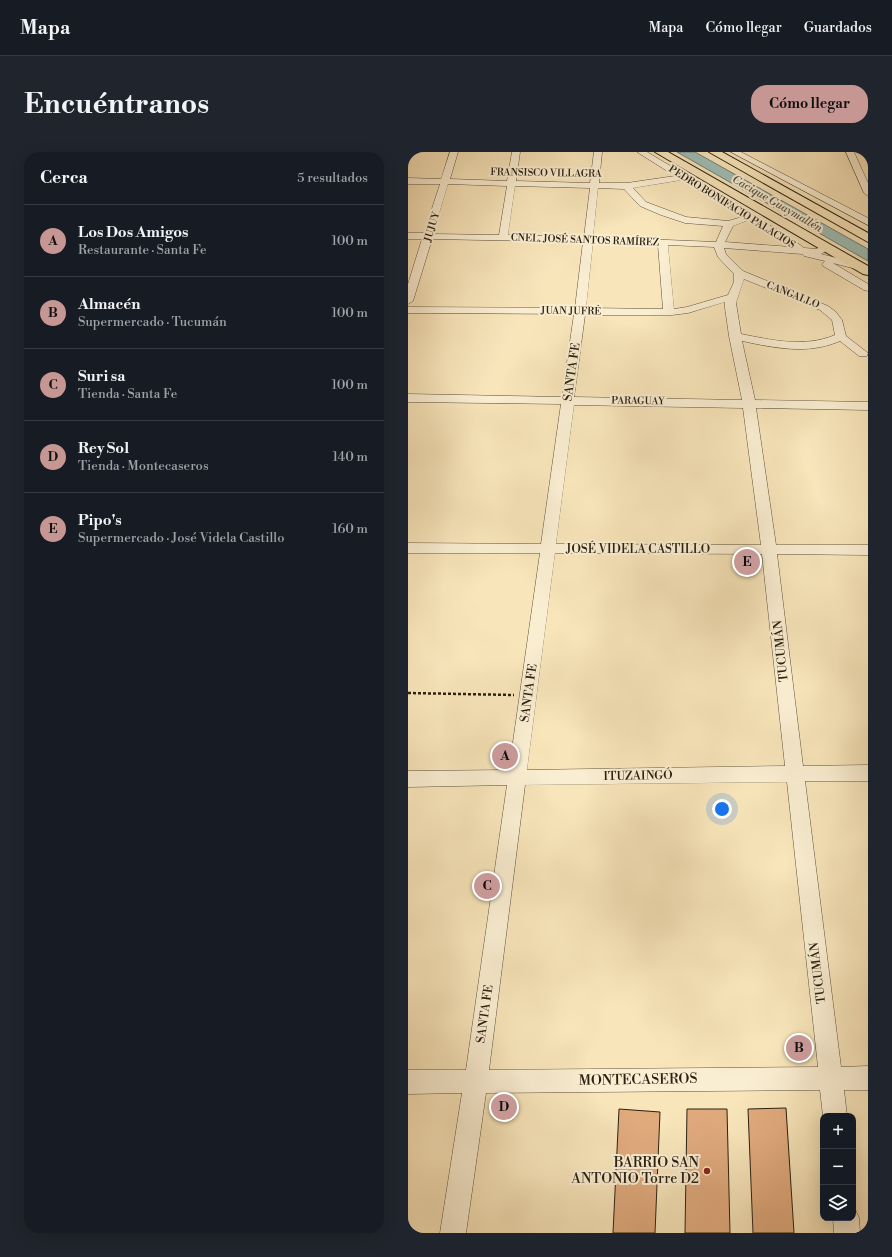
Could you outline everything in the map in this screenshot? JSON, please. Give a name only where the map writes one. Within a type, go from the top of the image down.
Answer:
[{"type":"highway","points":[[660,152],[864,269]]},
{"type":"highway","points":[[714,152],[868,238]]},
{"type":"street","name":"JUJUY","points":[[408,301],[446,182],[454,152]]},
{"type":"street","points":[[503,238],[516,152]]},
{"type":"street","name":"SANTA FE","points":[[453,1233],[476,1082],[580,311],[598,152]]},
{"type":"street","name":"PEDRO BONIFACIO PALACIOS","points":[[641,152],[750,216],[788,240],[804,253],[818,259],[868,288]]},
{"type":"street","points":[[735,152],[866,220]]},
{"type":"street","points":[[752,161],[755,152]]},
{"type":"street","points":[[850,152],[868,193]]},
{"type":"street","name":"FRANSISCO VILLAGRA","points":[[408,182],[627,186],[684,177]]},
{"type":"street","points":[[627,186],[643,204],[664,214],[685,220],[729,224],[750,216]]},
{"type":"street","points":[[729,224],[718,244],[720,254],[740,272]]},
{"type":"street","name":"CNEL. JOSÉ SANTOS RAMÍREZ","points":[[408,236],[588,239],[718,244],[804,253],[864,269]]},
{"type":"street","points":[[663,242],[669,312]]},
{"type":"street","name":"CNEL. JOSÉ SANTOS RAMÍREZ","points":[[804,253],[819,252],[824,246]]},
{"type":"street","name":"TUCUMÁN","points":[[740,272],[740,279],[731,297],[730,308],[750,403],[769,549],[835,1113]]},
{"type":"street","name":"CANGALLO","points":[[740,272],[824,308],[833,315],[839,323],[841,337]]},
{"type":"street","name":"JUAN JUFRÉ","points":[[408,310],[669,312],[688,310],[731,297]]},
{"type":"street","points":[[735,336],[776,344],[796,346],[830,343],[841,337],[863,354]]},
{"type":"street","name":"PARAGUAY","points":[[408,398],[868,406]]},
{"type":"street","name":"JOSÉ VIDELA CASTILLO","points":[[408,548],[868,550]]},
{"type":"street","name":"ITUZAINGÓ","points":[[408,779],[868,773]]},
{"type":"street","name":"MONTECASEROS","points":[[408,1082],[868,1078]]},
{"type":"street","points":[[846,1221],[847,1233]]},
{"type":"path","points":[[408,693],[528,696]]},
{"type":"water","name":"Cacique Guaymallén","points":[[677,152],[695,152],[868,249],[868,261]]},
{"type":"building","points":[[786,1108],[794,1233],[753,1233],[748,1109]]},
{"type":"building","points":[[619,1109],[660,1112],[655,1233],[613,1233]]},
{"type":"building","name":"BARRIO SAN ANTONIO Torre D2","points":[[687,1109],[727,1109],[730,1233],[685,1233]]},
{"type":"place","name":"Pipo's","points":[[747,562]]},
{"type":"place","name":"Los Dos Amigos","points":[[505,756]]},
{"type":"place","name":"Suri sa","points":[[487,886]]},
{"type":"place","name":"Almacén","points":[[799,1048]]},
{"type":"place","name":"Rey Sol","points":[[504,1107]]},
{"type":"place","name":"BARRIO SAN ANTONIO Torre D2","points":[[707,1171]]}]
